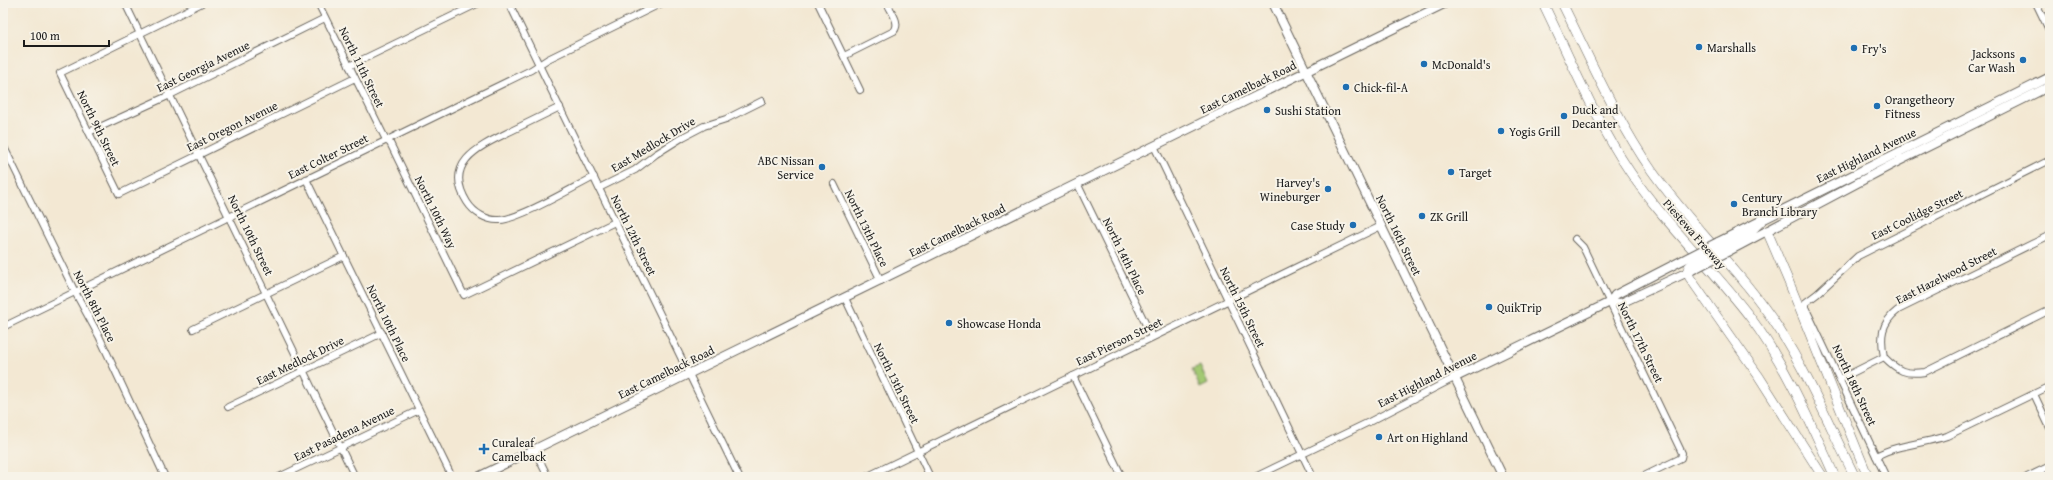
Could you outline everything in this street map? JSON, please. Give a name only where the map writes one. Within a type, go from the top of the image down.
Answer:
[{"type":"highway","name":"Piestewa Freeway","points":[[1543,3],[1615,148],[1648,197],[1732,295],[1760,333],[1793,388],[1835,477]]},
{"type":"highway","name":"Piestewa Freeway","points":[[1562,3],[1615,110],[1644,159],[1665,188],[1751,292],[1790,347],[1812,387],[1855,477]]},
{"type":"highway","points":[[1762,220],[1750,232],[1695,261],[1688,267],[1823,477]]},
{"type":"highway","points":[[1766,231],[1788,280],[1868,477]]},
{"type":"main road","name":"North 16th Street","points":[[1273,3],[1503,477]]},
{"type":"main road","name":"East Camelback Road","points":[[478,477],[881,281],[1446,3]]},
{"type":"main road","name":"East Highland Avenue","points":[[1762,220],[1923,144],[1993,109],[2050,77]]},
{"type":"main road","name":"East Highland Avenue","points":[[1993,109],[2050,86]]},
{"type":"main road","name":"East Highland Avenue","points":[[1722,247],[1766,231],[1923,144]]},
{"type":"main road","points":[[1762,220],[1766,231]]},
{"type":"main road","name":"East Highland Avenue","points":[[1454,378],[1610,302],[1615,295],[1688,267]]},
{"type":"main road","name":"East Highland Avenue","points":[[1610,302],[1621,303],[1688,267]]},
{"type":"street","name":"North 10th Street","points":[[126,3],[355,477]]},
{"type":"street","points":[[140,34],[202,3]]},
{"type":"street","name":"North 11th Street","points":[[318,3],[386,140]]},
{"type":"street","points":[[349,66],[479,3]]},
{"type":"street","name":"North 12th Street","points":[[509,3],[739,477]]},
{"type":"street","name":"East Colter Street","points":[[3,327],[662,3]]},
{"type":"street","points":[[819,3],[860,90]]},
{"type":"street","points":[[844,56],[894,31],[897,28],[897,24],[887,3]]},
{"type":"street","points":[[2036,3],[2050,32]]},
{"type":"street","name":"East Georgia Avenue","points":[[89,132],[170,95],[325,18]]},
{"type":"street","name":"North 9th Street","points":[[119,194],[60,73],[140,34]]},
{"type":"street","name":"East Oregon Avenue","points":[[119,194],[355,78]]},
{"type":"street","name":"East Medlock Drive","points":[[599,188],[635,170],[682,137],[704,126],[726,119],[762,101]]},
{"type":"street","points":[[560,107],[486,143],[469,155],[461,168],[460,187],[471,207],[477,213],[483,217],[500,220],[517,216],[594,177]]},
{"type":"street","name":"North 10th Way","points":[[386,140],[390,143],[464,295],[615,222]]},
{"type":"street","name":"North 8th Place","points":[[3,145],[98,336],[165,477]]},
{"type":"street","name":"North 15th Street","points":[[1154,146],[1313,477]]},
{"type":"street","name":"East Coolidge Street","points":[[1805,303],[1817,294],[1858,256],[2050,160]]},
{"type":"street","name":"North 10th Place","points":[[306,179],[452,477]]},
{"type":"street","name":"North 13th Place","points":[[834,184],[881,281]]},
{"type":"street","name":"North 14th Place","points":[[1078,184],[1152,337]]},
{"type":"street","name":"East Pierson Street","points":[[866,477],[1381,226]]},
{"type":"street","name":"East Hazelwood Street","points":[[1884,357],[1881,343],[1882,333],[1889,317],[1898,310],[2050,235]]},
{"type":"street","name":"North 17th Street","points":[[1575,239],[1582,247],[1610,302],[1682,453],[1681,458],[1642,477]]},
{"type":"street","points":[[193,329],[344,256]]},
{"type":"street","name":"North 13th Street","points":[[845,298],[930,477]]},
{"type":"street","name":"North 18th Street","points":[[1805,303],[1805,307],[1886,477]]},
{"type":"street","points":[[1840,379],[1884,357],[1900,370],[1912,374],[1925,372],[2050,310]]},
{"type":"street","name":"East Medlock Drive","points":[[228,407],[382,333]]},
{"type":"street","points":[[1074,376],[1122,477]]},
{"type":"street","name":"East Highland Avenue","points":[[1255,477],[1454,378]]},
{"type":"street","points":[[1876,456],[1894,448],[1933,441],[1947,436],[2050,386]]},
{"type":"street","points":[[2034,394],[2050,428]]},
{"type":"street","name":"East Pasadena Avenue","points":[[278,477],[419,410]]},
{"type":"street","points":[[534,449],[548,477]]},
{"type":"street","points":[[2027,477],[2050,466]]},
{"type":"green space","points":[[1200,366],[1208,384],[1200,388],[1192,369]]},
{"type":"place","name":"Marshalls","points":[[1699,47]]},
{"type":"place","name":"Fry's","points":[[1854,48]]},
{"type":"place","name":"Jacksons Car Wash","points":[[2023,60]]},
{"type":"place","name":"McDonald's","points":[[1424,64]]},
{"type":"place","name":"Chick-fil-A","points":[[1346,87]]},
{"type":"place","name":"Orangetheory Fitness","points":[[1877,106]]},
{"type":"place","name":"Sushi Station","points":[[1267,110]]},
{"type":"place","name":"Duck and Decanter","points":[[1564,116]]},
{"type":"place","name":"Yogis Grill","points":[[1501,131]]},
{"type":"place","name":"ABC Nissan Service","points":[[822,167]]},
{"type":"place","name":"Target","points":[[1451,172]]},
{"type":"place","name":"Harvey's Wineburger","points":[[1328,189]]},
{"type":"place","name":"Century Branch Library","points":[[1734,204]]},
{"type":"place","name":"ZK Grill","points":[[1422,216]]},
{"type":"place","name":"Case Study","points":[[1353,225]]},
{"type":"place","name":"QuikTrip","points":[[1489,307]]},
{"type":"place","name":"Showcase Honda","points":[[949,323]]},
{"type":"place","name":"Art on Highland","points":[[1379,437]]},
{"type":"place","name":"Curaleaf Camelback","points":[[484,449]]}]
